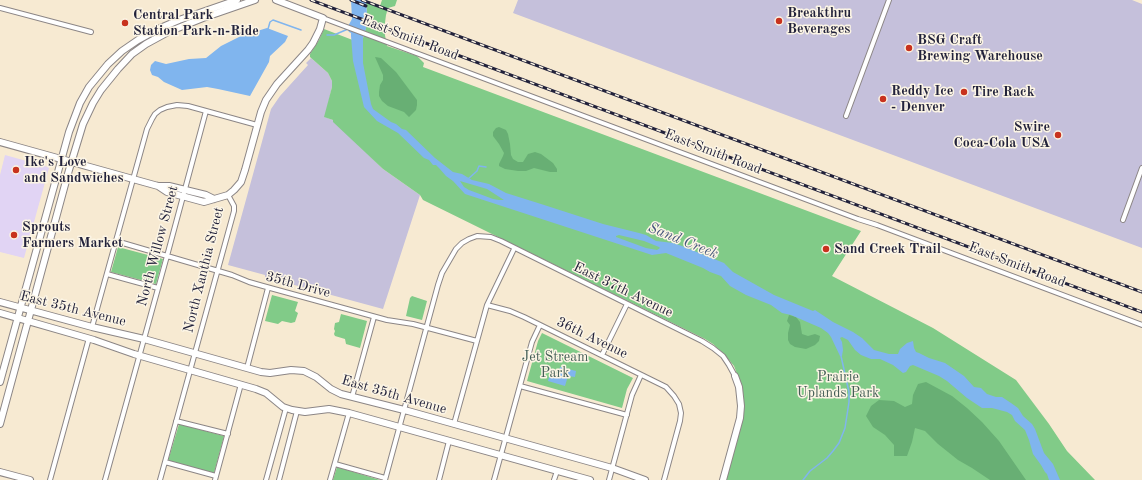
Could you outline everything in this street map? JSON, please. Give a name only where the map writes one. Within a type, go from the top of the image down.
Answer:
[{"type":"street","points":[[0,382],[72,122],[84,96],[96,77],[115,57],[138,40],[158,29],[229,3],[255,0]]},
{"type":"street","name":"East Smith Road","points":[[276,0],[1142,325]]},
{"type":"street","points":[[846,116],[889,0]]},
{"type":"street","points":[[0,424],[83,124],[93,103],[112,76],[132,54],[146,44],[168,32],[238,3]]},
{"type":"street","points":[[0,8],[91,32]]},
{"type":"street","name":"North Xanthia Street","points":[[160,480],[234,211],[234,206],[228,195],[242,180],[257,125],[263,106],[269,94],[313,43],[320,29],[323,18]]},
{"type":"street","points":[[92,327],[147,128],[152,119],[160,110],[177,105],[188,106],[257,125]]},
{"type":"street","name":"North Willow Street","points":[[105,480],[206,111]]},
{"type":"street","points":[[0,142],[158,186],[167,192],[184,193],[204,202],[228,195]]},
{"type":"street","points":[[1122,220],[1142,168]]},
{"type":"street","name":"East 37th Avenue","points":[[426,327],[442,273],[456,249],[462,243],[477,236],[490,237],[713,348],[723,356],[730,365],[735,376]]},
{"type":"street","name":"35th Drive","points":[[116,242],[218,270],[268,288],[392,322],[407,322],[477,341]]},
{"type":"street","points":[[454,424],[487,304],[514,249]]},
{"type":"street","points":[[107,274],[158,288]]},
{"type":"street","points":[[247,368],[268,288]]},
{"type":"street","name":"East 35th Avenue","points":[[0,302],[92,327],[144,339],[247,368],[266,372],[291,370],[304,371],[316,377],[335,392],[612,468],[645,480]]},
{"type":"street","name":"36th Avenue","points":[[487,304],[515,313],[666,387],[679,404],[681,413],[664,480]]},
{"type":"street","points":[[602,355],[627,304]]},
{"type":"street","name":"East 35th Avenue","points":[[0,313],[89,338],[139,356],[241,384],[264,392],[277,403],[286,408],[305,412],[326,409],[348,413],[590,480]]},
{"type":"street","points":[[352,397],[374,317]]},
{"type":"street","points":[[494,480],[532,342],[540,325]]},
{"type":"street","points":[[335,464],[385,479],[426,327]]},
{"type":"street","points":[[50,480],[89,338]]},
{"type":"street","points":[[609,480],[632,395],[641,374]]},
{"type":"street","points":[[723,480],[742,406],[739,387],[735,376]]},
{"type":"street","points":[[165,462],[216,478],[241,384]]},
{"type":"street","points":[[520,386],[627,415]]},
{"type":"street","points":[[266,480],[286,408]]},
{"type":"street","points":[[279,480],[297,411]]},
{"type":"street","points":[[330,480],[348,413]]},
{"type":"street","points":[[176,420],[228,434]]},
{"type":"street","points":[[439,480],[450,441]]},
{"type":"street","points":[[554,480],[557,471]]},
{"type":"street","points":[[0,472],[30,480]]},
{"type":"shaded area","points":[[518,0],[1132,0],[1142,4],[1142,248],[513,13]]},
{"type":"shaded area","points":[[311,58],[328,73],[332,81],[325,117],[333,120],[383,169],[420,195],[383,309],[265,277],[265,275],[228,265],[271,109],[280,96],[308,65],[306,63]]},
{"type":"shaded area","points":[[5,155],[49,168],[24,258],[0,252],[0,175]]},
{"type":"green space","name":"Prairie Uplands Park","points":[[382,0],[397,0],[395,6],[388,8],[386,15],[384,30],[387,46],[417,56],[424,63],[423,67],[861,231],[832,276],[933,328],[1016,380],[1067,451],[1095,480],[726,480],[742,422],[744,405],[743,392],[734,366],[713,344],[423,200],[420,195],[383,169],[333,122],[333,120],[324,117],[332,87],[332,81],[328,73],[310,57],[310,54],[324,29],[363,44],[367,24],[366,1],[380,6]]},
{"type":"green space","points":[[375,57],[381,58],[396,72],[417,100],[416,110],[409,117],[404,112],[388,106],[379,96],[383,75]]},
{"type":"green space","points":[[499,127],[506,130],[508,134],[513,159],[518,162],[523,162],[528,154],[535,152],[541,154],[553,163],[557,169],[557,172],[534,168],[526,171],[518,171],[505,169],[499,166],[504,153],[493,136],[493,132]]},
{"type":"green space","points":[[118,247],[163,259],[156,284],[111,272]]},
{"type":"green space","points":[[272,295],[298,302],[295,311],[298,313],[295,322],[291,323],[282,321],[278,324],[265,321]]},
{"type":"green space","points":[[412,296],[427,301],[422,320],[406,316],[410,298]]},
{"type":"green space","points":[[341,314],[367,321],[360,348],[346,344],[345,339],[335,336],[335,323],[339,322]]},
{"type":"green space","points":[[789,315],[796,317],[800,322],[802,334],[808,336],[815,334],[820,336],[819,341],[815,345],[806,349],[795,347],[790,344],[788,340],[788,333],[790,325],[787,321]]},
{"type":"green space","name":"Jet Stream Park","points":[[542,333],[633,378],[627,389],[622,408],[527,381],[538,341]]},
{"type":"green space","points":[[926,382],[952,396],[982,422],[999,441],[1026,480],[990,480],[958,460],[925,431],[915,428],[907,456],[894,456],[894,445],[885,435],[873,427],[866,416],[871,406],[879,400],[894,401],[905,407],[912,404],[913,395],[918,384]]},
{"type":"green space","points":[[179,424],[224,436],[214,473],[168,461]]},
{"type":"green space","points":[[337,467],[380,480],[333,480]]},
{"type":"water","points":[[351,0],[366,0],[367,25],[363,38],[363,63],[373,109],[402,129],[406,130],[435,158],[453,172],[462,174],[472,180],[489,184],[506,193],[603,224],[646,235],[656,241],[673,243],[724,263],[733,272],[774,295],[813,311],[815,310],[833,322],[853,332],[862,338],[874,350],[889,354],[898,354],[900,349],[907,343],[913,341],[916,352],[945,363],[964,376],[974,387],[981,388],[987,394],[1002,397],[1018,408],[1035,429],[1044,453],[1053,464],[1060,480],[1049,480],[1047,474],[1033,454],[1025,430],[1015,421],[1012,415],[992,408],[982,408],[939,376],[913,365],[903,373],[893,365],[880,359],[871,359],[861,355],[855,350],[848,340],[842,337],[840,338],[843,350],[842,356],[840,356],[831,337],[821,328],[791,315],[782,313],[771,305],[746,295],[730,286],[721,276],[666,253],[652,255],[465,194],[436,165],[433,165],[429,160],[424,158],[398,133],[377,121],[364,107],[353,61],[351,33],[347,28],[352,19]],"holes":[[[460,181],[487,189],[504,200],[493,199],[469,190],[464,187]],[[619,235],[644,241],[660,248],[657,250],[646,248],[616,237]]]},
{"type":"water","points":[[267,28],[288,36],[285,42],[270,56],[269,62],[250,96],[207,87],[182,90],[152,75],[150,70],[151,65],[155,61],[166,64],[189,59],[206,58],[221,46],[241,36]]},
{"type":"water","points":[[560,367],[576,371],[575,377],[568,376],[565,386],[548,381],[550,374],[558,376]]},
{"type":"waterway","points":[[268,29],[270,22],[273,20],[301,30]]},
{"type":"waterway","points":[[327,35],[334,35],[348,29]]},
{"type":"waterway","points":[[468,179],[477,171],[479,166],[486,167]]},
{"type":"waterway","points":[[803,480],[810,471],[827,458],[833,451],[839,443],[845,428],[849,392],[841,356]]},
{"type":"railway","points":[[311,0],[1142,312]]},
{"type":"railway","points":[[351,0],[366,6]]},
{"type":"railway","points":[[362,0],[1142,292]]},
{"type":"place","name":"Breakthru Beverages","points":[[779,21]]},
{"type":"place","name":"Central Park Station Park-n-Ride","points":[[125,23]]},
{"type":"place","name":"BSG Craft Brewing Warehouse","points":[[909,48]]},
{"type":"place","name":"Tire Rack","points":[[964,92]]},
{"type":"place","name":"Reddy Ice - Denver","points":[[883,99]]},
{"type":"place","name":"Swire Coca-Cola USA","points":[[1058,135]]},
{"type":"place","name":"Ike's Love and Sandwiches","points":[[16,170]]},
{"type":"place","name":"Sprouts Farmers Market","points":[[14,235]]},
{"type":"place","name":"Sand Creek Trail","points":[[826,249]]},
{"type":"water label","name":"Sand Creek","points":[[683,241]]}]
